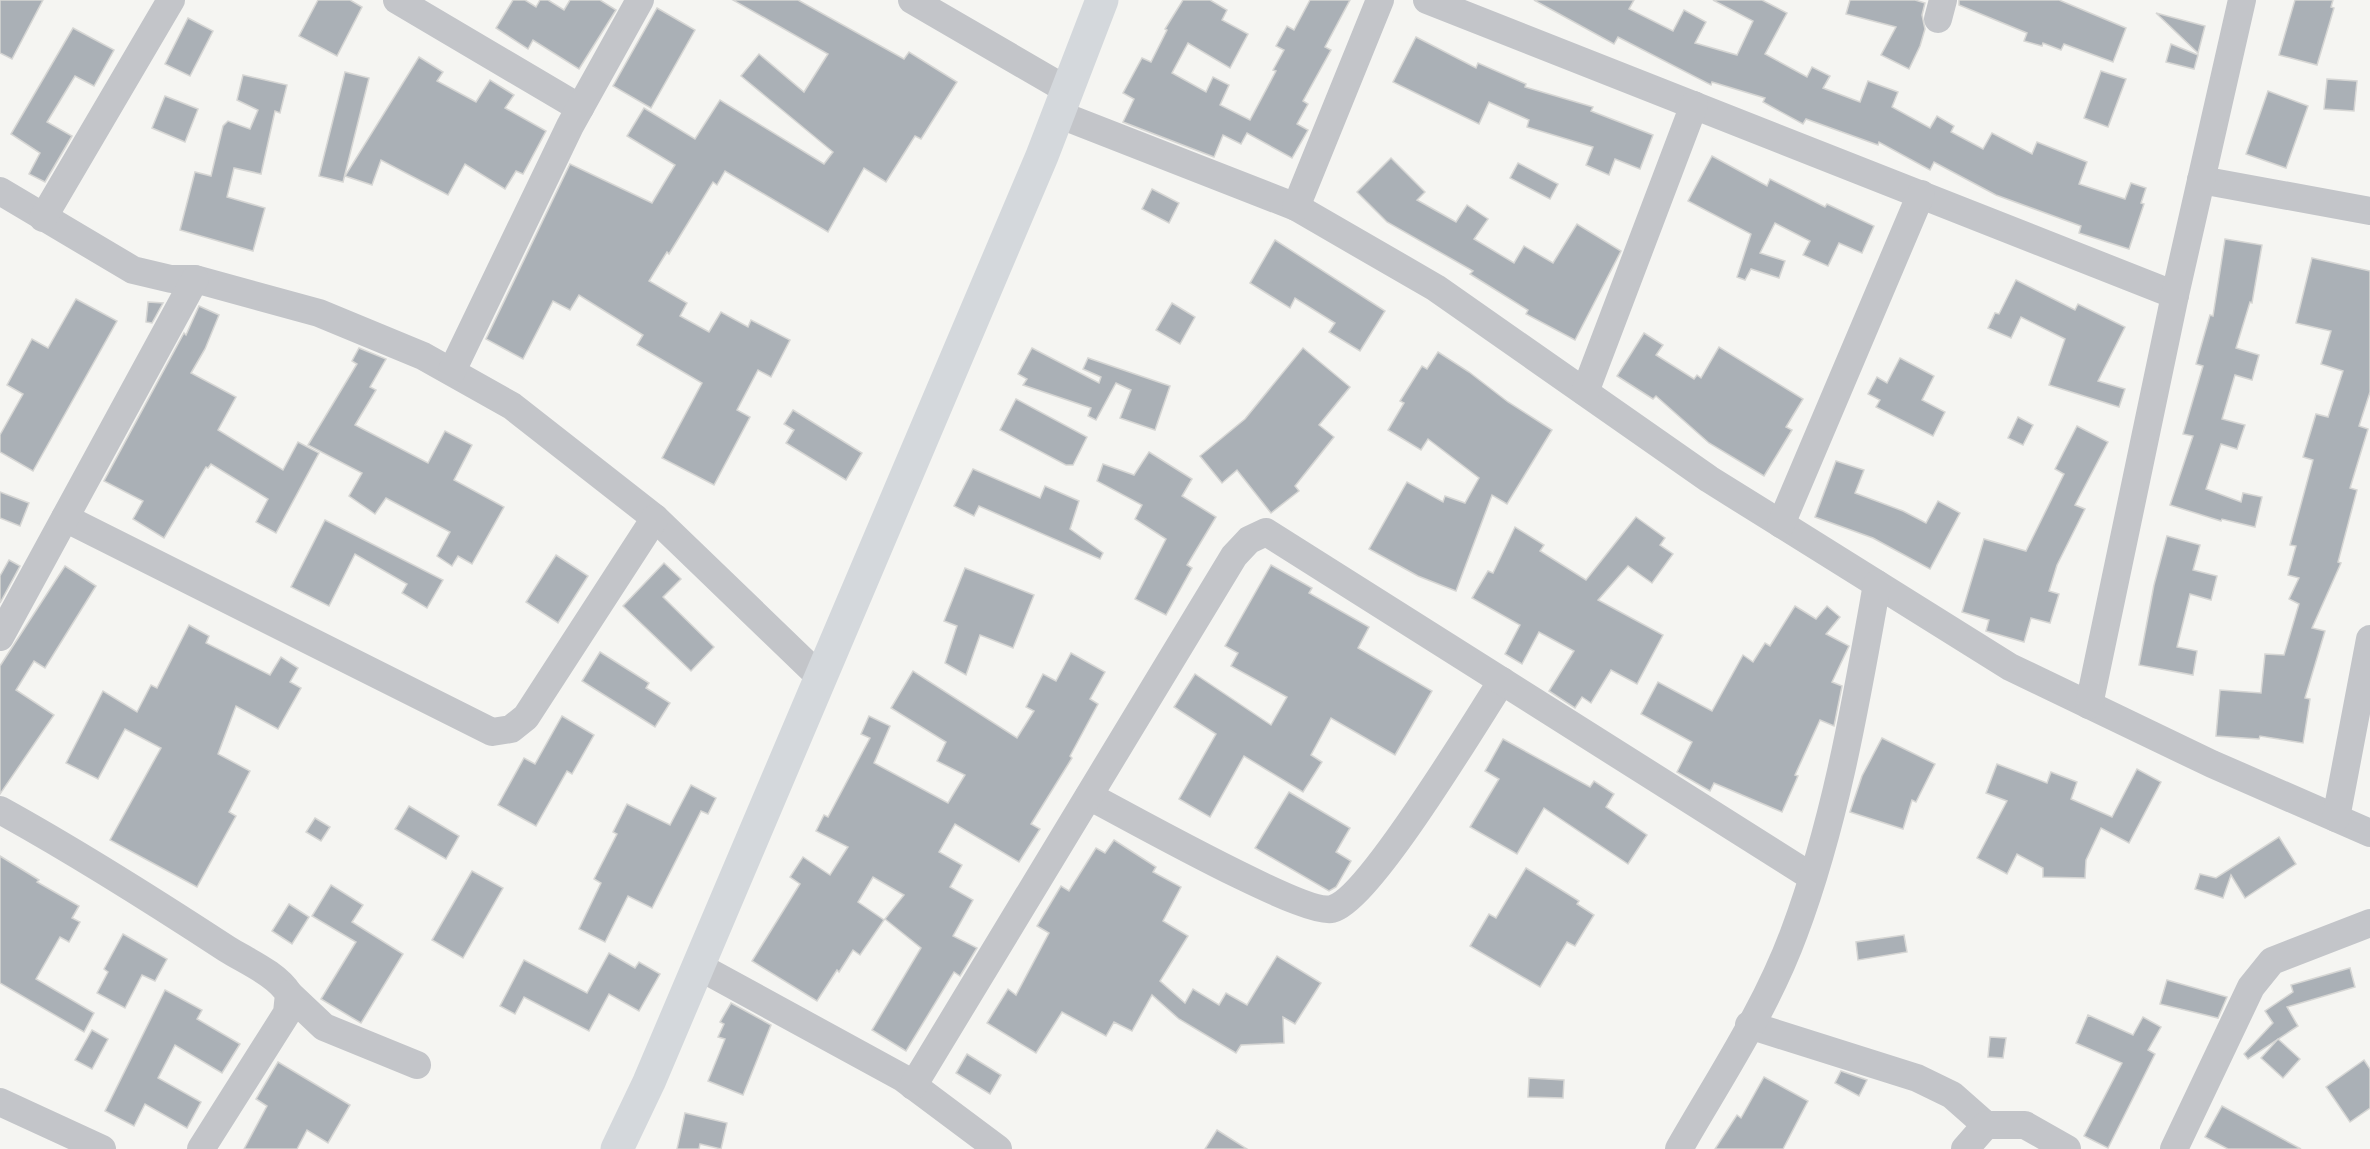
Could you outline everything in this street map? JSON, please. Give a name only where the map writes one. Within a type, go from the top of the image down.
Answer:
[{"type":"main road","points":[[617,1149],[821,678],[1063,102],[1102,0]]},
{"type":"street","points":[[43,218],[171,0]]},
{"type":"street","points":[[397,0],[580,108]]},
{"type":"street","points":[[452,370],[580,108],[640,0]]},
{"type":"street","points":[[912,0],[1063,102],[1296,207],[1436,288],[1709,479],[2010,667],[2212,764],[2370,833]]},
{"type":"street","points":[[1296,207],[1380,0]]},
{"type":"street","points":[[1427,0],[2175,295]]},
{"type":"street","points":[[2089,705],[2175,295],[2242,0]]},
{"type":"street","points":[[1585,392],[1694,105]]},
{"type":"street","points":[[2201,180],[2370,211]]},
{"type":"street","points":[[0,191],[133,270],[171,279],[195,279],[319,313],[452,370],[512,406],[655,518],[821,678]]},
{"type":"street","points":[[1781,524],[1921,194]]},
{"type":"street","points":[[0,637],[195,279]]},
{"type":"street","points":[[65,518],[492,732],[511,729],[526,717],[655,518]]},
{"type":"street","points":[[913,1086],[1234,556],[1250,540],[1266,532],[1812,877]]},
{"type":"street","points":[[1679,1149],[1774,982],[1786,953],[1812,877],[1851,728],[1877,584]]},
{"type":"street","points":[[2336,818],[2370,639]]},
{"type":"street","points":[[1089,796],[1207,858],[1302,903],[1330,909],[1349,900],[1385,859],[1502,681]]},
{"type":"street","points":[[0,810],[59,843],[275,980],[324,1027],[417,1065]]},
{"type":"street","points":[[2174,1149],[2251,987],[2272,961],[2370,923]]},
{"type":"street","points":[[698,966],[913,1086],[998,1149]]},
{"type":"street","points":[[201,1149],[287,1013],[289,994]]},
{"type":"street","points":[[1749,1025],[1917,1078],[1952,1095],[1986,1125],[2025,1125],[2067,1149]]},
{"type":"street","points":[[0,1102],[102,1149]]},
{"type":"street","points":[[1965,1149],[1986,1125]]},
{"type":"building","points":[[0,0],[43,0],[12,59],[0,53]]},
{"type":"building","points":[[318,0],[350,0],[362,7],[337,56],[299,36]]},
{"type":"building","points":[[513,0],[525,0],[536,7],[540,0],[548,0],[564,10],[570,0],[600,0],[616,10],[579,69],[533,40],[528,49],[496,28]]},
{"type":"building","points":[[733,0],[798,0],[904,59],[909,52],[957,82],[921,139],[915,136],[886,182],[864,168],[828,232],[725,171],[717,185],[713,182],[669,254],[667,252],[649,281],[687,303],[680,316],[709,332],[721,312],[748,327],[751,320],[790,340],[771,377],[758,370],[737,410],[750,417],[714,485],[662,458],[702,383],[637,345],[643,335],[579,295],[570,310],[553,301],[523,359],[486,339],[570,164],[652,203],[675,165],[627,136],[644,108],[695,139],[720,100],[824,164],[833,152],[741,76],[759,54],[804,92],[828,54]]},
{"type":"building","points":[[1183,0],[1210,0],[1227,10],[1222,20],[1248,34],[1230,68],[1188,43],[1172,73],[1206,92],[1213,77],[1229,85],[1220,105],[1250,120],[1276,71],[1273,70],[1284,50],[1276,46],[1287,26],[1294,30],[1310,0],[1350,0],[1325,47],[1331,50],[1303,101],[1308,104],[1297,124],[1308,130],[1292,158],[1247,133],[1241,144],[1223,135],[1214,157],[1123,122],[1134,99],[1123,93],[1142,58],[1151,62],[1167,30],[1165,29]]},
{"type":"building","points":[[1534,0],[1634,0],[1629,9],[1673,31],[1684,10],[1706,22],[1695,43],[1737,55],[1753,21],[1713,0],[1762,0],[1787,13],[1765,54],[1807,77],[1812,67],[1830,76],[1823,88],[1860,102],[1868,81],[1898,92],[1892,107],[1930,128],[1937,116],[1954,126],[1951,132],[1983,149],[1992,133],[2032,154],[2037,142],[2087,162],[2079,184],[2125,199],[2131,183],[2146,188],[2141,203],[2144,204],[2129,249],[2079,233],[2081,226],[1996,195],[1934,162],[1930,170],[1879,142],[1878,145],[1806,119],[1803,124],[1763,102],[1765,98],[1712,82],[1711,85],[1618,37],[1614,44]]},
{"type":"building","points":[[1850,0],[1915,0],[1925,3],[1922,15],[1925,29],[1909,69],[1881,55],[1896,27],[1846,14]]},
{"type":"building","points":[[1959,0],[2059,0],[2126,28],[2113,62],[2064,44],[2061,50],[2043,43],[2042,46],[2024,41],[2027,33],[1959,5]]},
{"type":"building","points":[[2295,0],[2333,0],[2331,7],[2334,8],[2317,65],[2279,55]]},
{"type":"building","points":[[657,8],[695,30],[651,108],[613,86]]},
{"type":"building","points":[[2156,13],[2205,26],[2198,53]]},
{"type":"building","points":[[188,18],[213,31],[190,76],[165,64]]},
{"type":"building","points":[[73,28],[114,50],[94,86],[75,76],[47,122],[72,136],[45,182],[29,174],[40,153],[11,134]]},
{"type":"building","points":[[1416,37],[1476,68],[1478,63],[1526,84],[1525,87],[1593,107],[1591,111],[1653,135],[1640,169],[1615,159],[1609,175],[1586,165],[1593,147],[1527,127],[1529,120],[1489,102],[1479,124],[1393,82]]},
{"type":"building","points":[[2171,44],[2198,55],[2194,69],[2166,62]]},
{"type":"building","points":[[419,57],[443,72],[437,81],[476,102],[490,80],[514,95],[505,108],[546,131],[523,174],[516,171],[505,189],[465,164],[448,195],[381,160],[372,185],[345,176]]},
{"type":"building","points":[[2101,71],[2126,79],[2108,127],[2084,118]]},
{"type":"building","points":[[345,72],[369,78],[343,182],[319,176]]},
{"type":"building","points":[[243,75],[287,85],[280,113],[275,111],[261,174],[234,168],[227,197],[265,208],[253,251],[180,230],[195,172],[211,176],[223,126],[228,121],[250,129],[258,110],[237,100]]},
{"type":"building","points":[[2327,79],[2357,81],[2354,111],[2324,109]]},
{"type":"building","points":[[2268,91],[2308,106],[2286,168],[2246,154]]},
{"type":"building","points":[[165,96],[198,109],[185,142],[152,128]]},
{"type":"building","points":[[1712,156],[1767,186],[1770,179],[1825,207],[1827,204],[1874,226],[1862,253],[1839,243],[1828,266],[1803,255],[1810,241],[1775,223],[1760,253],[1785,261],[1779,278],[1751,269],[1745,280],[1737,277],[1751,234],[1688,201]]},
{"type":"building","points":[[1391,158],[1425,192],[1417,200],[1456,222],[1467,205],[1488,219],[1474,239],[1514,263],[1524,246],[1553,263],[1577,224],[1621,251],[1575,340],[1526,314],[1528,310],[1470,274],[1473,271],[1387,222],[1357,192]]},
{"type":"building","points":[[1518,163],[1558,184],[1550,199],[1510,178]]},
{"type":"building","points":[[1152,189],[1179,203],[1169,223],[1142,209]]},
{"type":"building","points":[[2225,239],[2262,245],[2252,303],[2250,302],[2236,348],[2259,355],[2252,380],[2235,375],[2222,419],[2245,425],[2237,449],[2221,444],[2206,489],[2241,502],[2243,493],[2262,497],[2255,527],[2222,519],[2221,521],[2170,505],[2193,436],[2183,434],[2203,366],[2196,364],[2210,315],[2213,316]]},
{"type":"building","points":[[1275,240],[1385,311],[1360,351],[1329,332],[1335,323],[1295,298],[1290,308],[1250,283]]},
{"type":"building","points":[[2312,258],[2370,271],[2370,392],[2359,426],[2368,429],[2350,488],[2357,490],[2338,562],[2341,563],[2312,628],[2325,631],[2305,698],[2310,699],[2303,743],[2260,736],[2259,739],[2216,736],[2220,690],[2261,693],[2265,654],[2284,655],[2299,604],[2289,599],[2299,578],[2288,575],[2296,546],[2290,545],[2313,460],[2303,457],[2316,414],[2328,417],[2343,371],[2321,364],[2331,331],[2296,323]]},
{"type":"building","points":[[2016,280],[2075,310],[2078,304],[2125,327],[2098,381],[2125,389],[2119,407],[2049,385],[2065,339],[2021,317],[2011,338],[1988,328],[1995,313],[1999,314]]},
{"type":"building","points":[[76,299],[117,321],[33,471],[0,452],[0,435],[23,394],[7,385],[32,339],[48,348]]},
{"type":"building","points":[[148,302],[163,303],[152,323],[146,322]]},
{"type":"building","points":[[1172,303],[1195,317],[1180,344],[1156,330]]},
{"type":"building","points":[[199,306],[219,315],[205,349],[191,373],[236,397],[218,430],[283,470],[298,442],[319,453],[276,533],[256,522],[268,499],[211,464],[208,468],[206,467],[164,538],[133,519],[143,501],[104,481],[184,333],[186,335]]},
{"type":"building","points":[[1644,333],[1663,345],[1656,355],[1694,379],[1697,375],[1701,378],[1719,347],[1803,399],[1786,427],[1792,430],[1764,476],[1709,443],[1656,396],[1653,399],[1617,376]]},
{"type":"building","points":[[359,348],[386,359],[370,387],[376,390],[355,425],[428,463],[445,431],[472,445],[454,480],[504,507],[472,564],[458,556],[452,566],[437,556],[450,532],[386,498],[375,514],[349,496],[362,473],[308,445],[357,364],[352,361]]},
{"type":"building","points":[[1032,348],[1099,383],[1101,377],[1083,369],[1088,358],[1170,386],[1155,430],[1120,418],[1131,390],[1116,383],[1096,420],[1088,416],[1091,408],[1023,385],[1027,379],[1018,374]]},
{"type":"building","points":[[1303,348],[1350,387],[1319,425],[1334,437],[1295,486],[1299,491],[1271,513],[1237,470],[1222,483],[1200,456],[1245,419]]},
{"type":"building","points":[[1438,352],[1552,430],[1507,504],[1492,495],[1456,591],[1418,576],[1369,549],[1407,482],[1443,502],[1445,496],[1465,503],[1479,478],[1428,439],[1421,450],[1388,430],[1404,403],[1400,401],[1422,366],[1427,369]]},
{"type":"building","points":[[1900,358],[1934,376],[1922,400],[1945,412],[1933,436],[1876,407],[1880,400],[1868,394],[1877,377],[1887,383]]},
{"type":"building","points":[[1016,399],[1087,437],[1073,465],[1066,465],[1000,430]]},
{"type":"building","points":[[793,410],[862,453],[846,480],[786,443],[794,430],[784,424]]},
{"type":"building","points":[[2018,417],[2033,425],[2023,445],[2008,438]]},
{"type":"building","points":[[2077,426],[2108,442],[2075,505],[2085,509],[2057,565],[2049,591],[2059,594],[2050,623],[2031,618],[2024,642],[1986,631],[1989,620],[1962,612],[1984,539],[2026,551],[2064,474],[2055,469]]},
{"type":"building","points":[[1149,452],[1192,479],[1182,496],[1216,517],[1187,565],[1192,568],[1166,615],[1135,599],[1166,539],[1135,519],[1142,505],[1097,481],[1103,464],[1134,475]]},
{"type":"building","points":[[1836,461],[1864,470],[1855,493],[1903,511],[1926,523],[1938,501],[1960,513],[1930,569],[1873,538],[1815,517]]},
{"type":"building","points":[[973,469],[1040,498],[1045,486],[1079,501],[1070,529],[1103,553],[1100,559],[979,506],[974,516],[954,506]]},
{"type":"building","points":[[0,492],[29,503],[20,526],[0,518]]},
{"type":"building","points":[[1636,517],[1665,538],[1660,545],[1673,554],[1652,583],[1628,566],[1598,600],[1663,635],[1637,684],[1611,670],[1591,703],[1582,697],[1575,708],[1549,691],[1574,651],[1539,632],[1522,664],[1505,654],[1520,625],[1472,598],[1488,571],[1493,573],[1515,527],[1544,545],[1540,551],[1586,580]]},
{"type":"building","points":[[325,520],[443,580],[427,608],[402,593],[407,584],[355,554],[329,606],[291,587]]},
{"type":"building","points":[[2167,536],[2200,545],[2193,570],[2217,576],[2211,600],[2190,594],[2177,647],[2197,651],[2193,675],[2139,665],[2154,585]]},
{"type":"building","points":[[556,555],[588,576],[558,623],[526,602]]},
{"type":"building","points":[[9,560],[20,566],[0,603],[0,576]]},
{"type":"building","points":[[664,563],[681,579],[663,597],[714,647],[691,671],[623,606]]},
{"type":"building","points":[[1271,565],[1312,588],[1309,593],[1369,627],[1358,648],[1432,691],[1395,755],[1331,718],[1311,755],[1322,762],[1303,792],[1244,756],[1210,817],[1179,799],[1216,734],[1174,707],[1195,674],[1271,725],[1287,697],[1231,666],[1238,653],[1225,646]]},
{"type":"building","points":[[65,566],[96,586],[45,668],[34,661],[16,690],[54,715],[0,794],[0,666]]},
{"type":"building","points":[[965,568],[1034,595],[1013,648],[980,635],[966,675],[945,663],[957,626],[944,621]]},
{"type":"building","points":[[1795,606],[1816,619],[1827,606],[1840,617],[1826,634],[1849,646],[1832,682],[1842,686],[1834,726],[1820,720],[1795,775],[1798,776],[1782,812],[1714,783],[1710,791],[1677,772],[1692,742],[1641,714],[1658,682],[1712,711],[1743,655],[1753,662],[1765,643],[1770,646]]},
{"type":"building","points":[[189,625],[209,636],[206,643],[270,675],[281,657],[298,668],[290,682],[301,688],[278,729],[236,706],[218,754],[250,771],[229,812],[236,816],[197,887],[110,840],[161,748],[125,729],[98,779],[66,763],[103,691],[137,712],[151,685],[157,688]]},
{"type":"building","points":[[600,652],[649,683],[646,688],[670,703],[655,727],[582,681]]},
{"type":"building","points":[[1071,653],[1105,672],[1090,699],[1098,704],[1070,756],[1072,758],[1031,824],[1040,829],[1019,862],[955,824],[939,852],[962,865],[950,887],[973,900],[953,936],[977,948],[960,976],[954,972],[906,1051],[872,1030],[921,948],[885,919],[904,895],[873,877],[858,902],[884,920],[860,955],[853,950],[817,1001],[752,961],[800,884],[790,877],[803,857],[830,875],[848,847],[816,831],[824,815],[828,817],[870,738],[861,734],[869,716],[890,726],[874,763],[948,803],[965,775],[937,761],[946,742],[891,708],[913,671],[1017,738],[1034,711],[1026,707],[1043,674],[1056,681]]},
{"type":"building","points":[[562,716],[594,735],[572,774],[567,771],[536,826],[498,805],[524,758],[535,764]]},
{"type":"building","points":[[1882,738],[1935,764],[1916,802],[1912,800],[1903,829],[1850,812],[1862,776]]},
{"type":"building","points":[[1503,739],[1590,787],[1594,781],[1614,794],[1606,807],[1647,835],[1628,864],[1544,808],[1517,854],[1470,827],[1499,779],[1485,771]]},
{"type":"building","points":[[1997,764],[2047,783],[2051,772],[2077,782],[2071,799],[2112,817],[2137,769],[2161,782],[2129,843],[2101,828],[2086,860],[2085,878],[2043,877],[2043,868],[2017,854],[2007,874],[1977,858],[2007,801],[1986,793]]},
{"type":"building","points":[[691,785],[716,798],[708,814],[701,811],[652,908],[628,896],[605,942],[579,929],[601,883],[594,879],[617,834],[613,832],[627,804],[670,825]]},
{"type":"building","points":[[1289,792],[1350,828],[1336,852],[1351,861],[1336,887],[1329,891],[1255,848]]},
{"type":"building","points":[[409,806],[459,836],[446,859],[395,829]]},
{"type":"building","points":[[315,818],[330,827],[321,841],[306,832]]},
{"type":"building","points":[[2279,837],[2296,864],[2245,898],[2231,875],[2223,898],[2195,889],[2200,874],[2216,878]]},
{"type":"building","points":[[1114,840],[1156,867],[1153,872],[1181,887],[1163,921],[1188,936],[1160,981],[1185,1003],[1193,989],[1219,1005],[1226,993],[1247,1005],[1277,956],[1321,983],[1295,1024],[1283,1017],[1284,1043],[1241,1045],[1236,1053],[1179,1019],[1152,995],[1132,1031],[1114,1022],[1106,1036],[1062,1012],[1036,1053],[987,1023],[1008,989],[1016,995],[1049,933],[1037,926],[1061,886],[1069,891],[1096,848],[1105,853]]},
{"type":"building","points":[[0,856],[39,880],[37,882],[79,906],[72,918],[80,922],[69,942],[60,937],[36,979],[94,1013],[84,1032],[0,983]]},
{"type":"building","points":[[1526,868],[1579,901],[1577,904],[1594,915],[1575,946],[1567,942],[1540,987],[1470,946],[1489,914],[1496,918]]},
{"type":"building","points":[[472,871],[503,888],[463,958],[432,940]]},
{"type":"building","points":[[331,885],[363,905],[352,922],[403,954],[361,1023],[321,999],[356,942],[312,916]]},
{"type":"building","points":[[289,904],[309,917],[292,944],[272,931]]},
{"type":"building","points":[[123,934],[167,959],[155,981],[142,975],[125,1008],[97,993],[108,972],[104,969]]},
{"type":"building","points":[[1904,935],[1907,952],[1858,960],[1856,942]]},
{"type":"building","points":[[609,953],[635,968],[639,962],[660,974],[639,1011],[609,994],[589,1031],[524,997],[515,1014],[500,1006],[524,960],[587,993]]},
{"type":"building","points":[[2350,968],[2355,987],[2287,1007],[2298,1026],[2248,1059],[2244,1054],[2273,1023],[2265,1011],[2293,992],[2291,985]]},
{"type":"building","points":[[2167,980],[2227,997],[2218,1018],[2160,1004]]},
{"type":"building","points":[[165,990],[202,1010],[197,1019],[240,1044],[222,1073],[175,1045],[158,1078],[201,1102],[187,1128],[145,1104],[134,1126],[105,1111]]},
{"type":"building","points":[[731,1003],[771,1025],[743,1095],[708,1081],[725,1039],[718,1037],[724,1024],[720,1022]]},
{"type":"building","points":[[2088,1015],[2133,1035],[2143,1017],[2161,1027],[2148,1050],[2155,1054],[2108,1148],[2084,1136],[2122,1063],[2076,1043]]},
{"type":"building","points":[[92,1030],[108,1039],[92,1069],[75,1060]]},
{"type":"building","points":[[1990,1037],[2006,1038],[2003,1058],[1988,1057]]},
{"type":"building","points":[[2278,1039],[2300,1059],[2283,1078],[2261,1058]]},
{"type":"building","points":[[967,1054],[1001,1075],[990,1094],[956,1073]]},
{"type":"building","points":[[2364,1060],[2370,1069],[2370,1108],[2350,1122],[2326,1087]]},
{"type":"building","points":[[278,1062],[350,1105],[328,1143],[307,1130],[297,1149],[244,1149],[267,1106],[256,1099]]},
{"type":"building","points":[[1841,1071],[1867,1080],[1859,1096],[1835,1083]]},
{"type":"building","points":[[1764,1077],[1808,1101],[1783,1149],[1715,1149],[1737,1115],[1741,1118]]},
{"type":"building","points":[[1529,1078],[1564,1080],[1563,1098],[1528,1097]]},
{"type":"building","points":[[2222,1106],[2301,1149],[2228,1149],[2205,1137]]},
{"type":"building","points":[[685,1113],[727,1123],[721,1149],[700,1144],[699,1149],[677,1149]]},
{"type":"building","points":[[1217,1130],[1247,1149],[1205,1149]]}]
